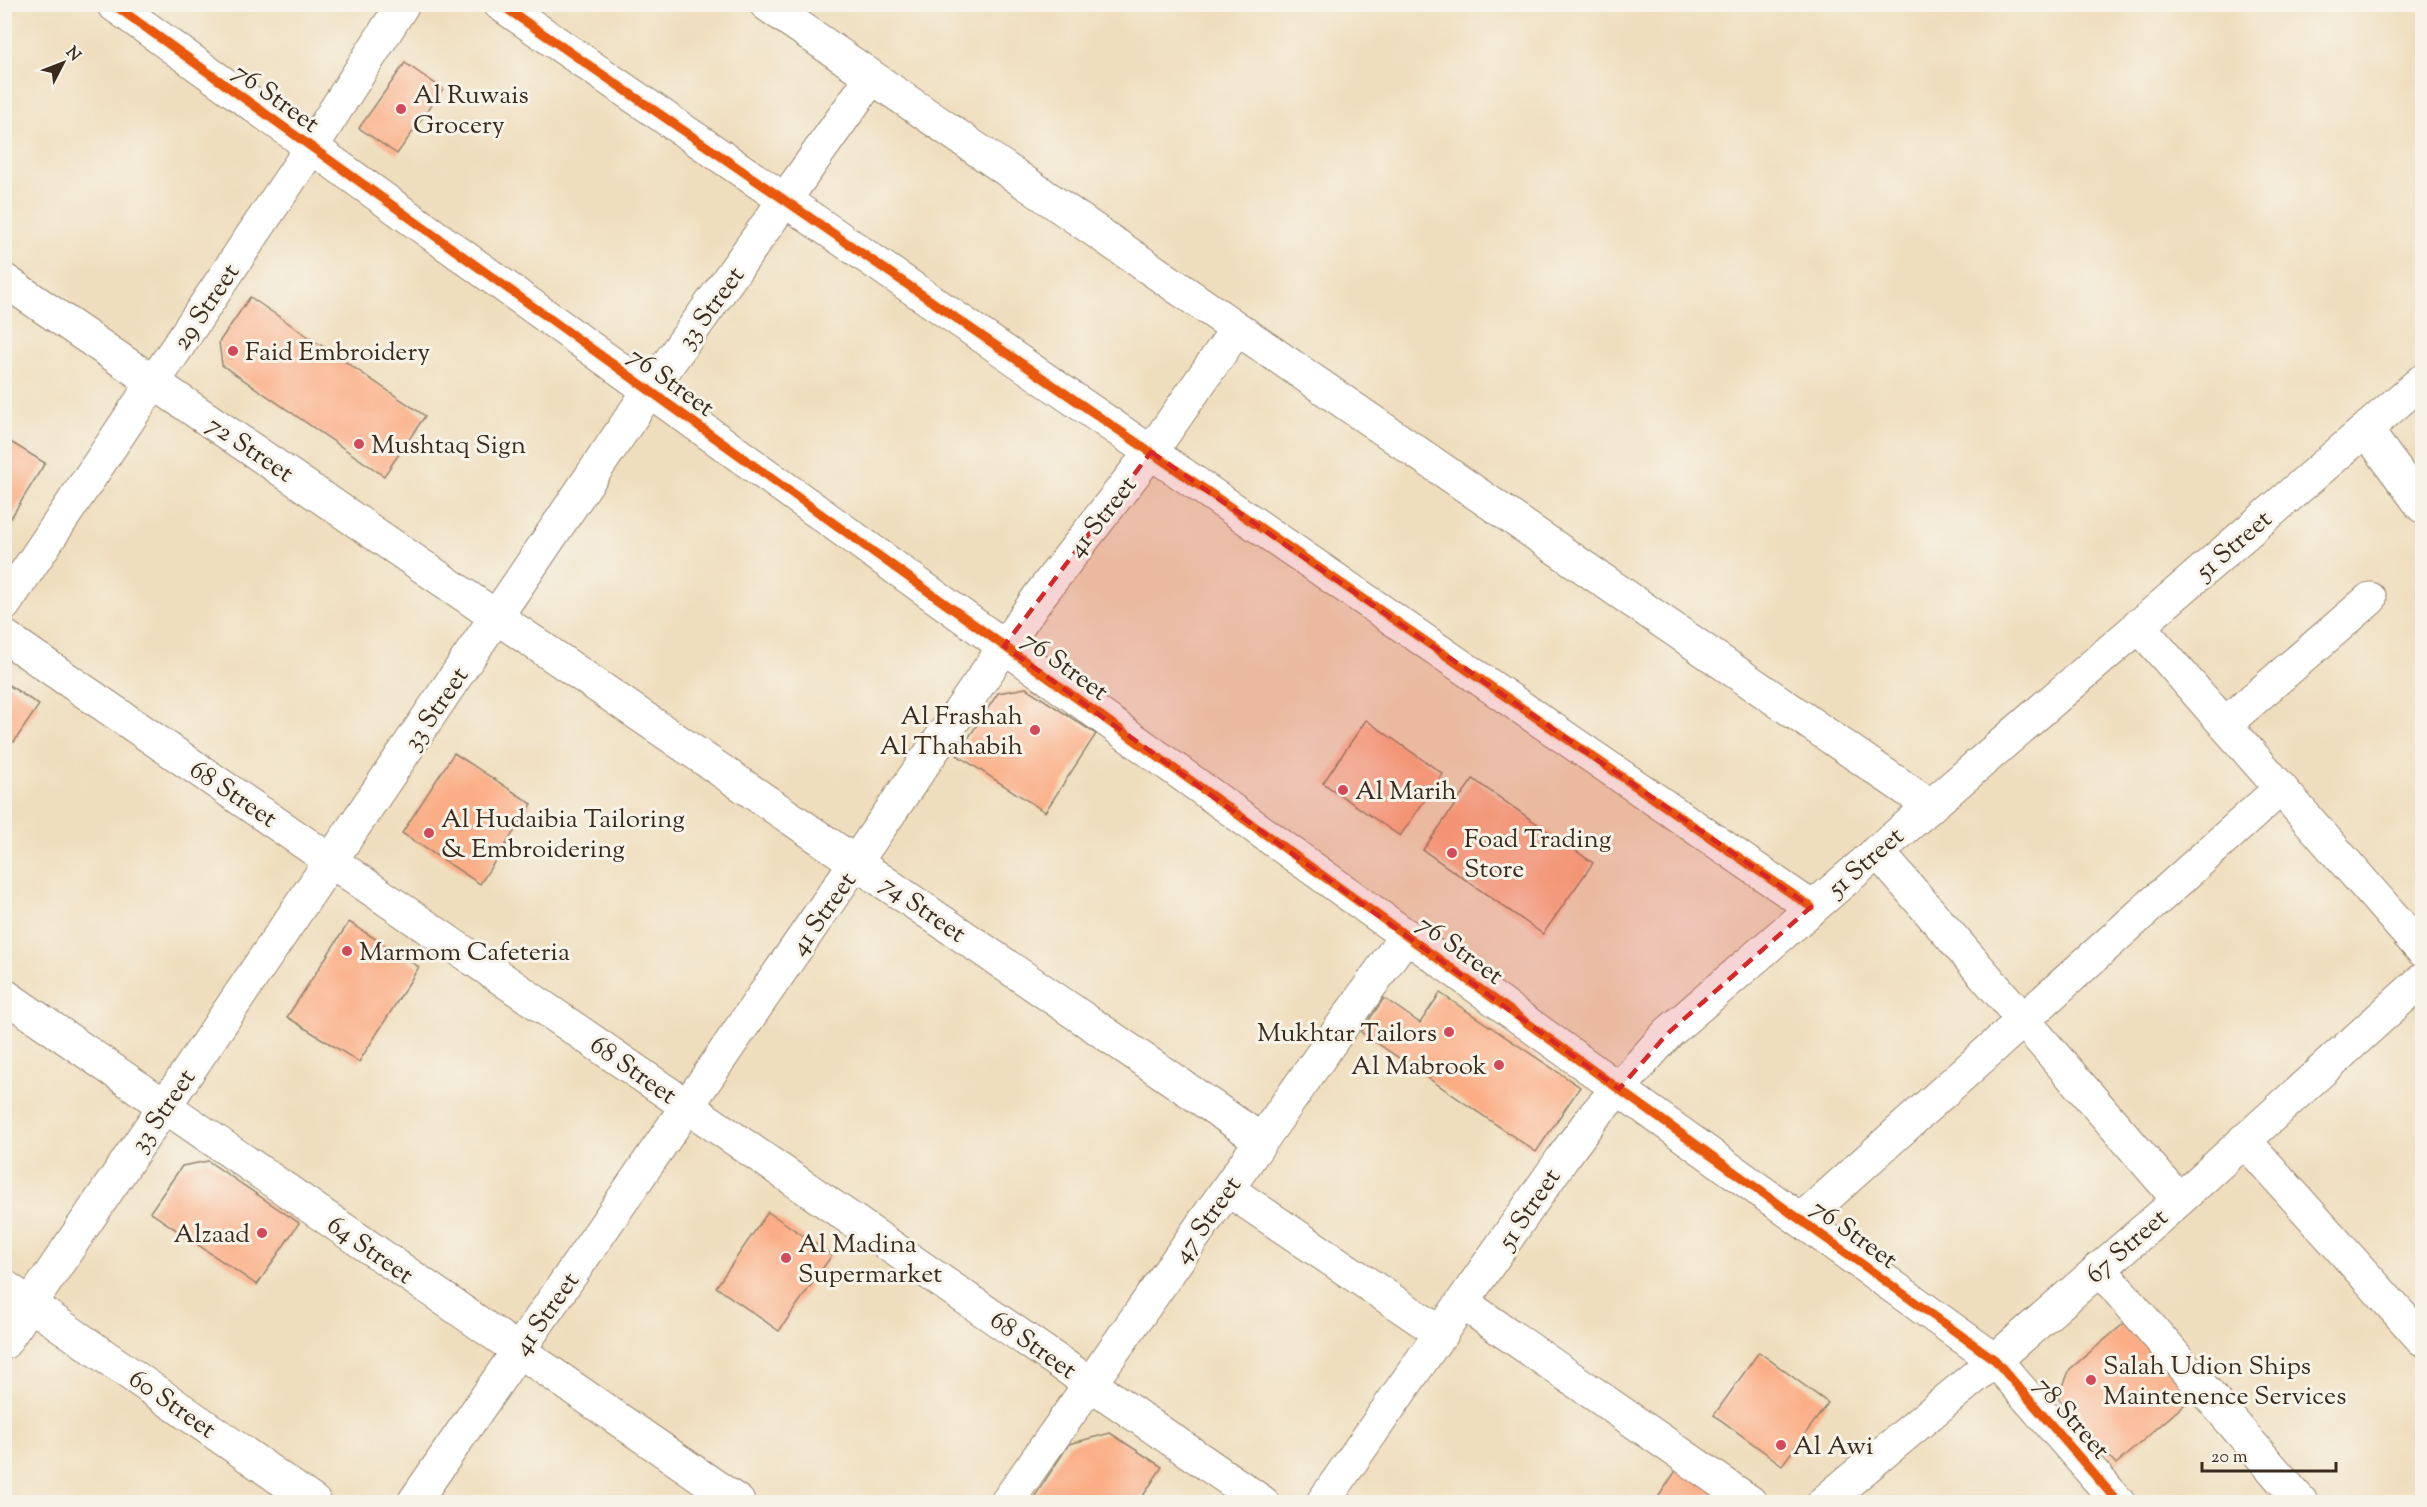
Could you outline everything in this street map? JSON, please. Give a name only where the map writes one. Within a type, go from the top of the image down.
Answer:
[{"type":"street","name":"76 Street","points":[[113,4],[1995,1360]]},
{"type":"street","name":"29 Street","points":[[4,605],[311,148],[403,4]]},
{"type":"street","points":[[500,4],[1811,908]]},
{"type":"street","points":[[766,4],[1929,805]]},
{"type":"street","name":"33 Street","points":[[4,1343],[649,391],[872,77]]},
{"type":"street","name":"72 Street","points":[[4,280],[497,616]]},
{"type":"street","name":"41 Street","points":[[414,1503],[1004,646],[1072,552],[1151,452],[1237,329]]},
{"type":"street","name":"51 Street","points":[[1323,1503],[1562,1159],[1668,1034],[1929,805],[2422,381]]},
{"type":"street","points":[[2366,430],[2422,506]]},
{"type":"street","points":[[2225,724],[2370,599]]},
{"type":"street","name":"74 Street","points":[[497,616],[1261,1140]]},
{"type":"street","points":[[2138,625],[2422,950]]},
{"type":"street","name":"68 Street","points":[[4,636],[1262,1503]]},
{"type":"street","points":[[1801,1220],[2022,1018],[2281,788]]},
{"type":"street","points":[[1877,851],[2179,1200]]},
{"type":"street","name":"47 Street","points":[[1007,1503],[1406,935]]},
{"type":"street","name":"67 Street","points":[[1824,1503],[1995,1360],[2179,1200],[2244,1140],[2418,994]]},
{"type":"street","name":"64 Street","points":[[4,995],[738,1503]]},
{"type":"street","points":[[2244,1140],[2422,1339]]},
{"type":"street","points":[[1227,1189],[1442,1334]]},
{"type":"street","points":[[2099,1268],[2301,1503]]},
{"type":"street","name":"60 Street","points":[[4,1286],[314,1503]]},
{"type":"street","points":[[1463,1303],[1750,1503]]},
{"type":"street","name":"78 Street","points":[[1995,1360],[2118,1503]]},
{"type":"highlighted area","points":[[1151,452],[1811,907],[1668,1033],[1619,1089],[1004,646]]},
{"type":"building","name":"Al Ruwais Grocery","points":[[405,63],[443,89],[397,154],[359,128]]},
{"type":"building","points":[[250,297],[425,416],[384,476],[222,365],[219,342]]},
{"type":"building","points":[[4,438],[45,463],[4,529]]},
{"type":"building","points":[[4,682],[39,705],[14,742],[4,735]]},
{"type":"building","points":[[1026,688],[1096,734],[1045,812],[957,755],[998,693]]},
{"type":"building","points":[[1366,720],[1443,774],[1400,836],[1323,783]]},
{"type":"building","points":[[454,753],[532,804],[480,884],[402,833]]},
{"type":"building","points":[[1473,779],[1593,863],[1543,934],[1423,850]]},
{"type":"building","points":[[349,922],[419,967],[359,1062],[287,1017]]},
{"type":"building","points":[[1440,993],[1580,1087],[1536,1152],[1361,1032],[1384,998],[1420,1023]]},
{"type":"building","points":[[208,1161],[299,1223],[257,1285],[150,1212],[182,1166]]},
{"type":"building","points":[[768,1212],[832,1255],[779,1331],[716,1287]]},
{"type":"building","points":[[2134,1315],[2200,1391],[2116,1464],[2058,1398],[2070,1369]]},
{"type":"building","points":[[1759,1352],[1828,1403],[1782,1465],[1714,1415]]},
{"type":"building","points":[[1110,1433],[1162,1467],[1139,1502],[1031,1502],[1069,1444]]},
{"type":"building","points":[[1681,1463],[1738,1502],[1655,1502]]},
{"type":"cycle path","points":[[113,4],[1995,1360],[2118,1502]]},
{"type":"cycle path","points":[[500,4],[1811,907]]},
{"type":"place","name":"Al Ruwais Grocery","points":[[401,109]]},
{"type":"place","name":"Faid Embroidery","points":[[233,351]]},
{"type":"place","name":"Mushtaq Sign","points":[[359,444]]},
{"type":"place","name":"Al Frashah Al Thahabih","points":[[1035,730]]},
{"type":"place","name":"Al Marih","points":[[1343,790]]},
{"type":"place","name":"Al Hudaibia Tailoring & Embroidering","points":[[429,833]]},
{"type":"place","name":"Foad Trading Store","points":[[1452,853]]},
{"type":"place","name":"Marmom Cafeteria","points":[[347,951]]},
{"type":"place","name":"Mukhtar Tailors","points":[[1449,1032]]},
{"type":"place","name":"Al Mabrook","points":[[1499,1065]]},
{"type":"place","name":"Alzaad","points":[[262,1233]]},
{"type":"place","name":"Al Madina Supermarket","points":[[786,1258]]},
{"type":"place","name":"Salah Udion Ships Maintenence Services","points":[[2091,1380]]},
{"type":"place","name":"Al Awi","points":[[1781,1445]]}]
